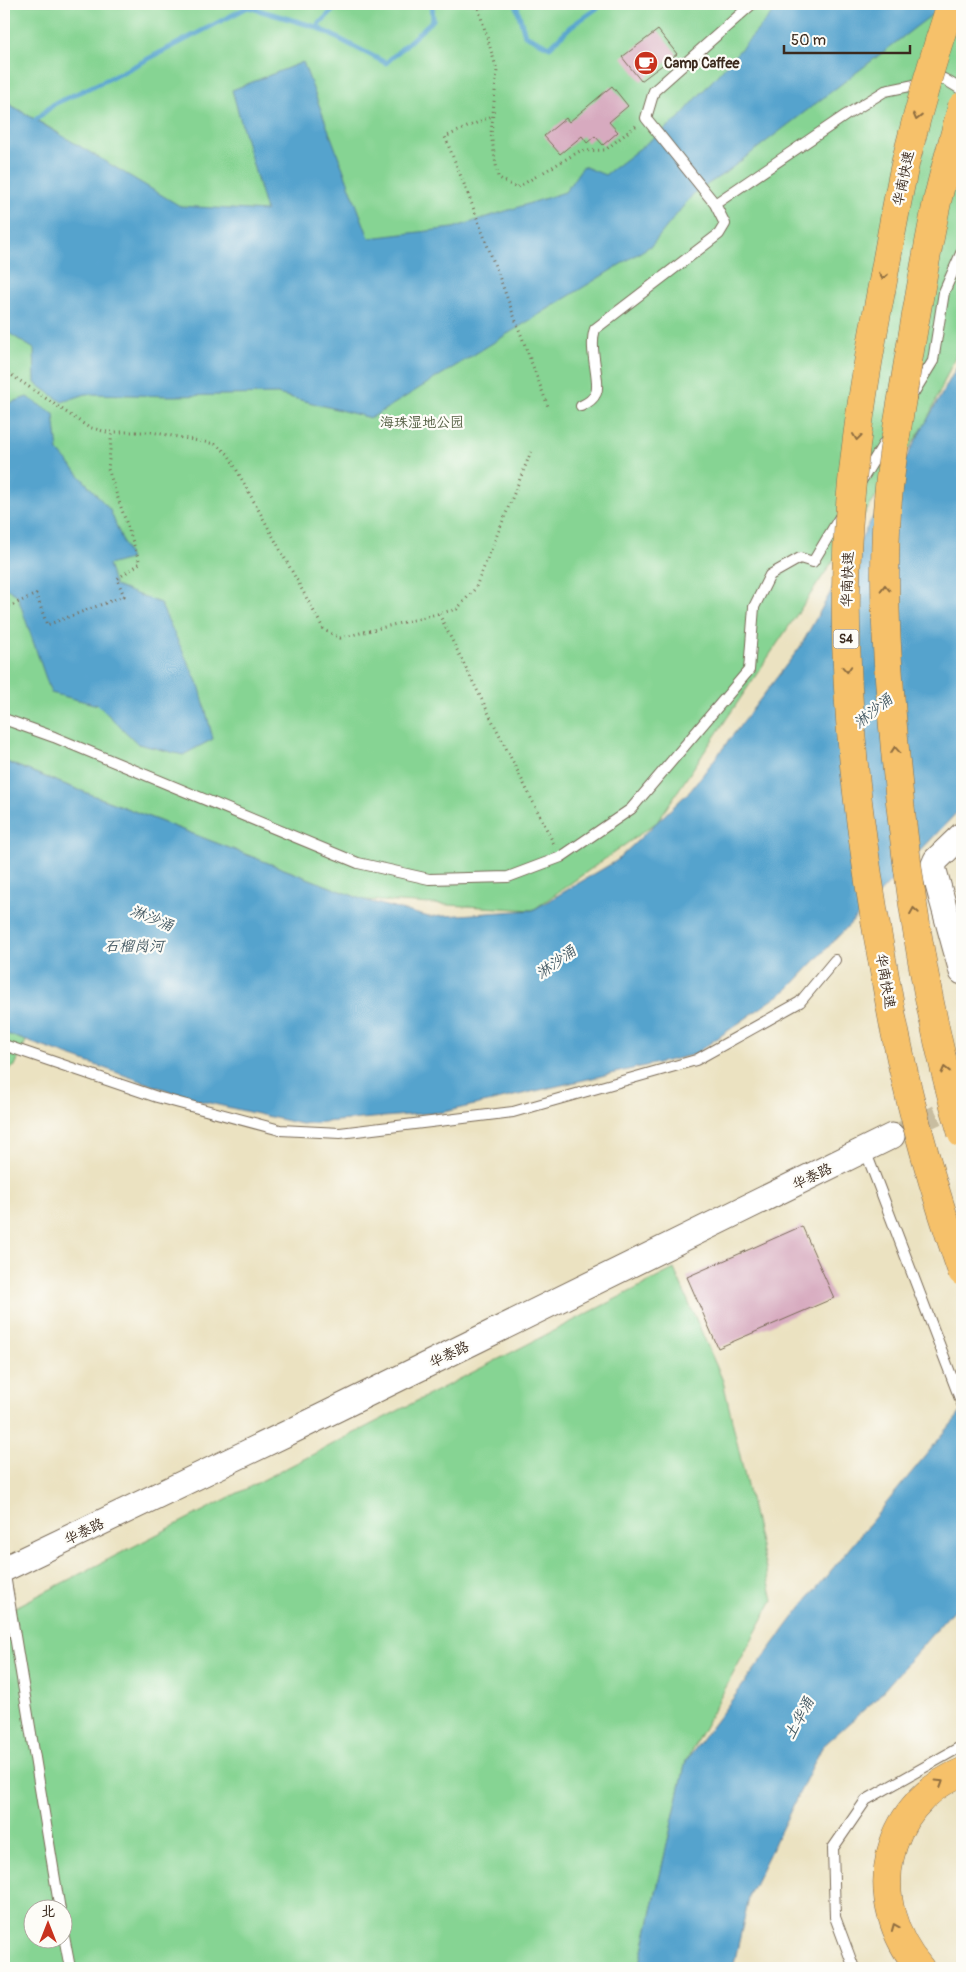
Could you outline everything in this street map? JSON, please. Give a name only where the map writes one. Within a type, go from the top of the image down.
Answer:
[{"type":"highway","name":"华南快速","points":[[951,4],[928,75],[906,162],[863,387],[852,476],[846,587],[846,662],[855,770],[866,864],[897,1042],[914,1112],[950,1239],[962,1272]]},
{"type":"highway","points":[[962,106],[937,200],[900,414],[887,511],[885,586],[889,679],[897,778],[912,898],[924,980],[962,1134]]},
{"type":"highway","points":[[920,1968],[902,1941],[891,1916],[887,1888],[888,1863],[896,1838],[913,1807],[933,1788],[962,1772]]},
{"type":"street","points":[[962,835],[936,860],[933,867],[962,972]]},
{"type":"street","name":"华泰路","points":[[4,1569],[310,1422],[892,1136]]},
{"type":"lane","points":[[581,406],[590,402],[597,392],[591,340],[595,330],[719,234],[725,224],[712,200],[646,118],[654,91],[752,4]]},
{"type":"lane","points":[[712,200],[885,92],[944,79],[962,90]]},
{"type":"lane","points":[[4,719],[54,737],[358,863],[429,879],[508,877],[561,857],[631,808],[749,670],[754,607],[770,575],[800,558],[813,562],[933,361],[944,292],[962,251]]},
{"type":"lane","points":[[4,1045],[157,1097],[280,1130],[340,1133],[512,1112],[696,1060],[800,1002],[835,960]]},
{"type":"lane","points":[[865,1150],[960,1399]]},
{"type":"lane","points":[[4,1569],[58,1900]]},
{"type":"lane","points":[[854,1968],[835,1917],[833,1848],[866,1800],[962,1746]]},
{"type":"lane","points":[[67,1950],[70,1968]]},
{"type":"path","points":[[477,4],[497,70],[491,134],[498,177],[516,188],[580,151],[605,150],[646,118]]},
{"type":"path","points":[[492,115],[445,137],[549,409]]},
{"type":"path","points":[[4,370],[88,427],[112,432],[151,432],[215,444],[228,454],[324,630],[340,638],[457,609],[475,589],[532,452]]},
{"type":"path","points":[[4,609],[36,594],[47,625],[124,596],[117,579],[140,563],[108,469],[112,432]]},
{"type":"path","points":[[440,614],[561,857]]},
{"type":"green space","name":"海珠湿地公园","points":[[4,4],[962,4],[962,341],[926,423],[657,822],[533,910],[364,900],[4,761],[4,170],[60,134],[4,101]]},
{"type":"green space","points":[[4,1033],[26,1041],[15,1066],[4,1072]]},
{"type":"green space","points":[[674,1269],[723,1381],[773,1600],[686,1761],[639,1968],[4,1968],[4,1613]]},
{"type":"water","points":[[781,4],[946,4],[725,173],[694,193],[652,245],[371,418],[277,394],[172,396],[86,394],[62,402],[35,383],[34,349],[4,330],[4,101],[180,206],[266,211],[232,90],[303,62],[369,238],[453,228],[565,192],[583,166],[605,175],[678,119]]},
{"type":"water","name":"石榴岗河","points":[[962,358],[962,807],[788,989],[693,1055],[444,1112],[301,1124],[192,1099],[4,1033],[4,761],[364,900],[429,917],[533,910],[616,861],[691,790],[800,647]]},
{"type":"water","points":[[27,397],[54,414],[58,451],[110,510],[130,559],[108,565],[115,586],[160,603],[200,688],[213,739],[183,755],[138,744],[98,705],[51,693],[17,595],[4,587],[4,405]]},
{"type":"water","name":"土华涌","points":[[962,1411],[962,1600],[876,1699],[822,1747],[750,1893],[733,1968],[639,1968],[686,1761],[802,1606]]},
{"type":"building","points":[[658,30],[677,54],[641,81],[622,57]]},
{"type":"building","points":[[612,86],[628,106],[609,122],[618,132],[603,145],[595,136],[587,143],[582,136],[560,154],[544,136],[566,118],[569,122]]},
{"type":"building","points":[[802,1226],[834,1298],[718,1348],[687,1277]]},
{"type":"waterway","points":[[32,123],[54,104],[117,75],[248,7],[316,27],[339,4]]},
{"type":"waterway","points":[[316,27],[386,63],[433,20],[432,4]]},
{"type":"waterway","points":[[516,4],[525,35],[550,47],[570,27],[603,4]]},
{"type":"tunnel","points":[[892,1136],[962,1103]]},
{"type":"place","name":"Camp Caffee","points":[[646,63]]},
{"type":"water label","name":"淋沙涌","points":[[873,711]]},
{"type":"water label","name":"淋沙涌","points":[[152,918]]},
{"type":"water label","name":"淋沙涌","points":[[556,962]]}]
